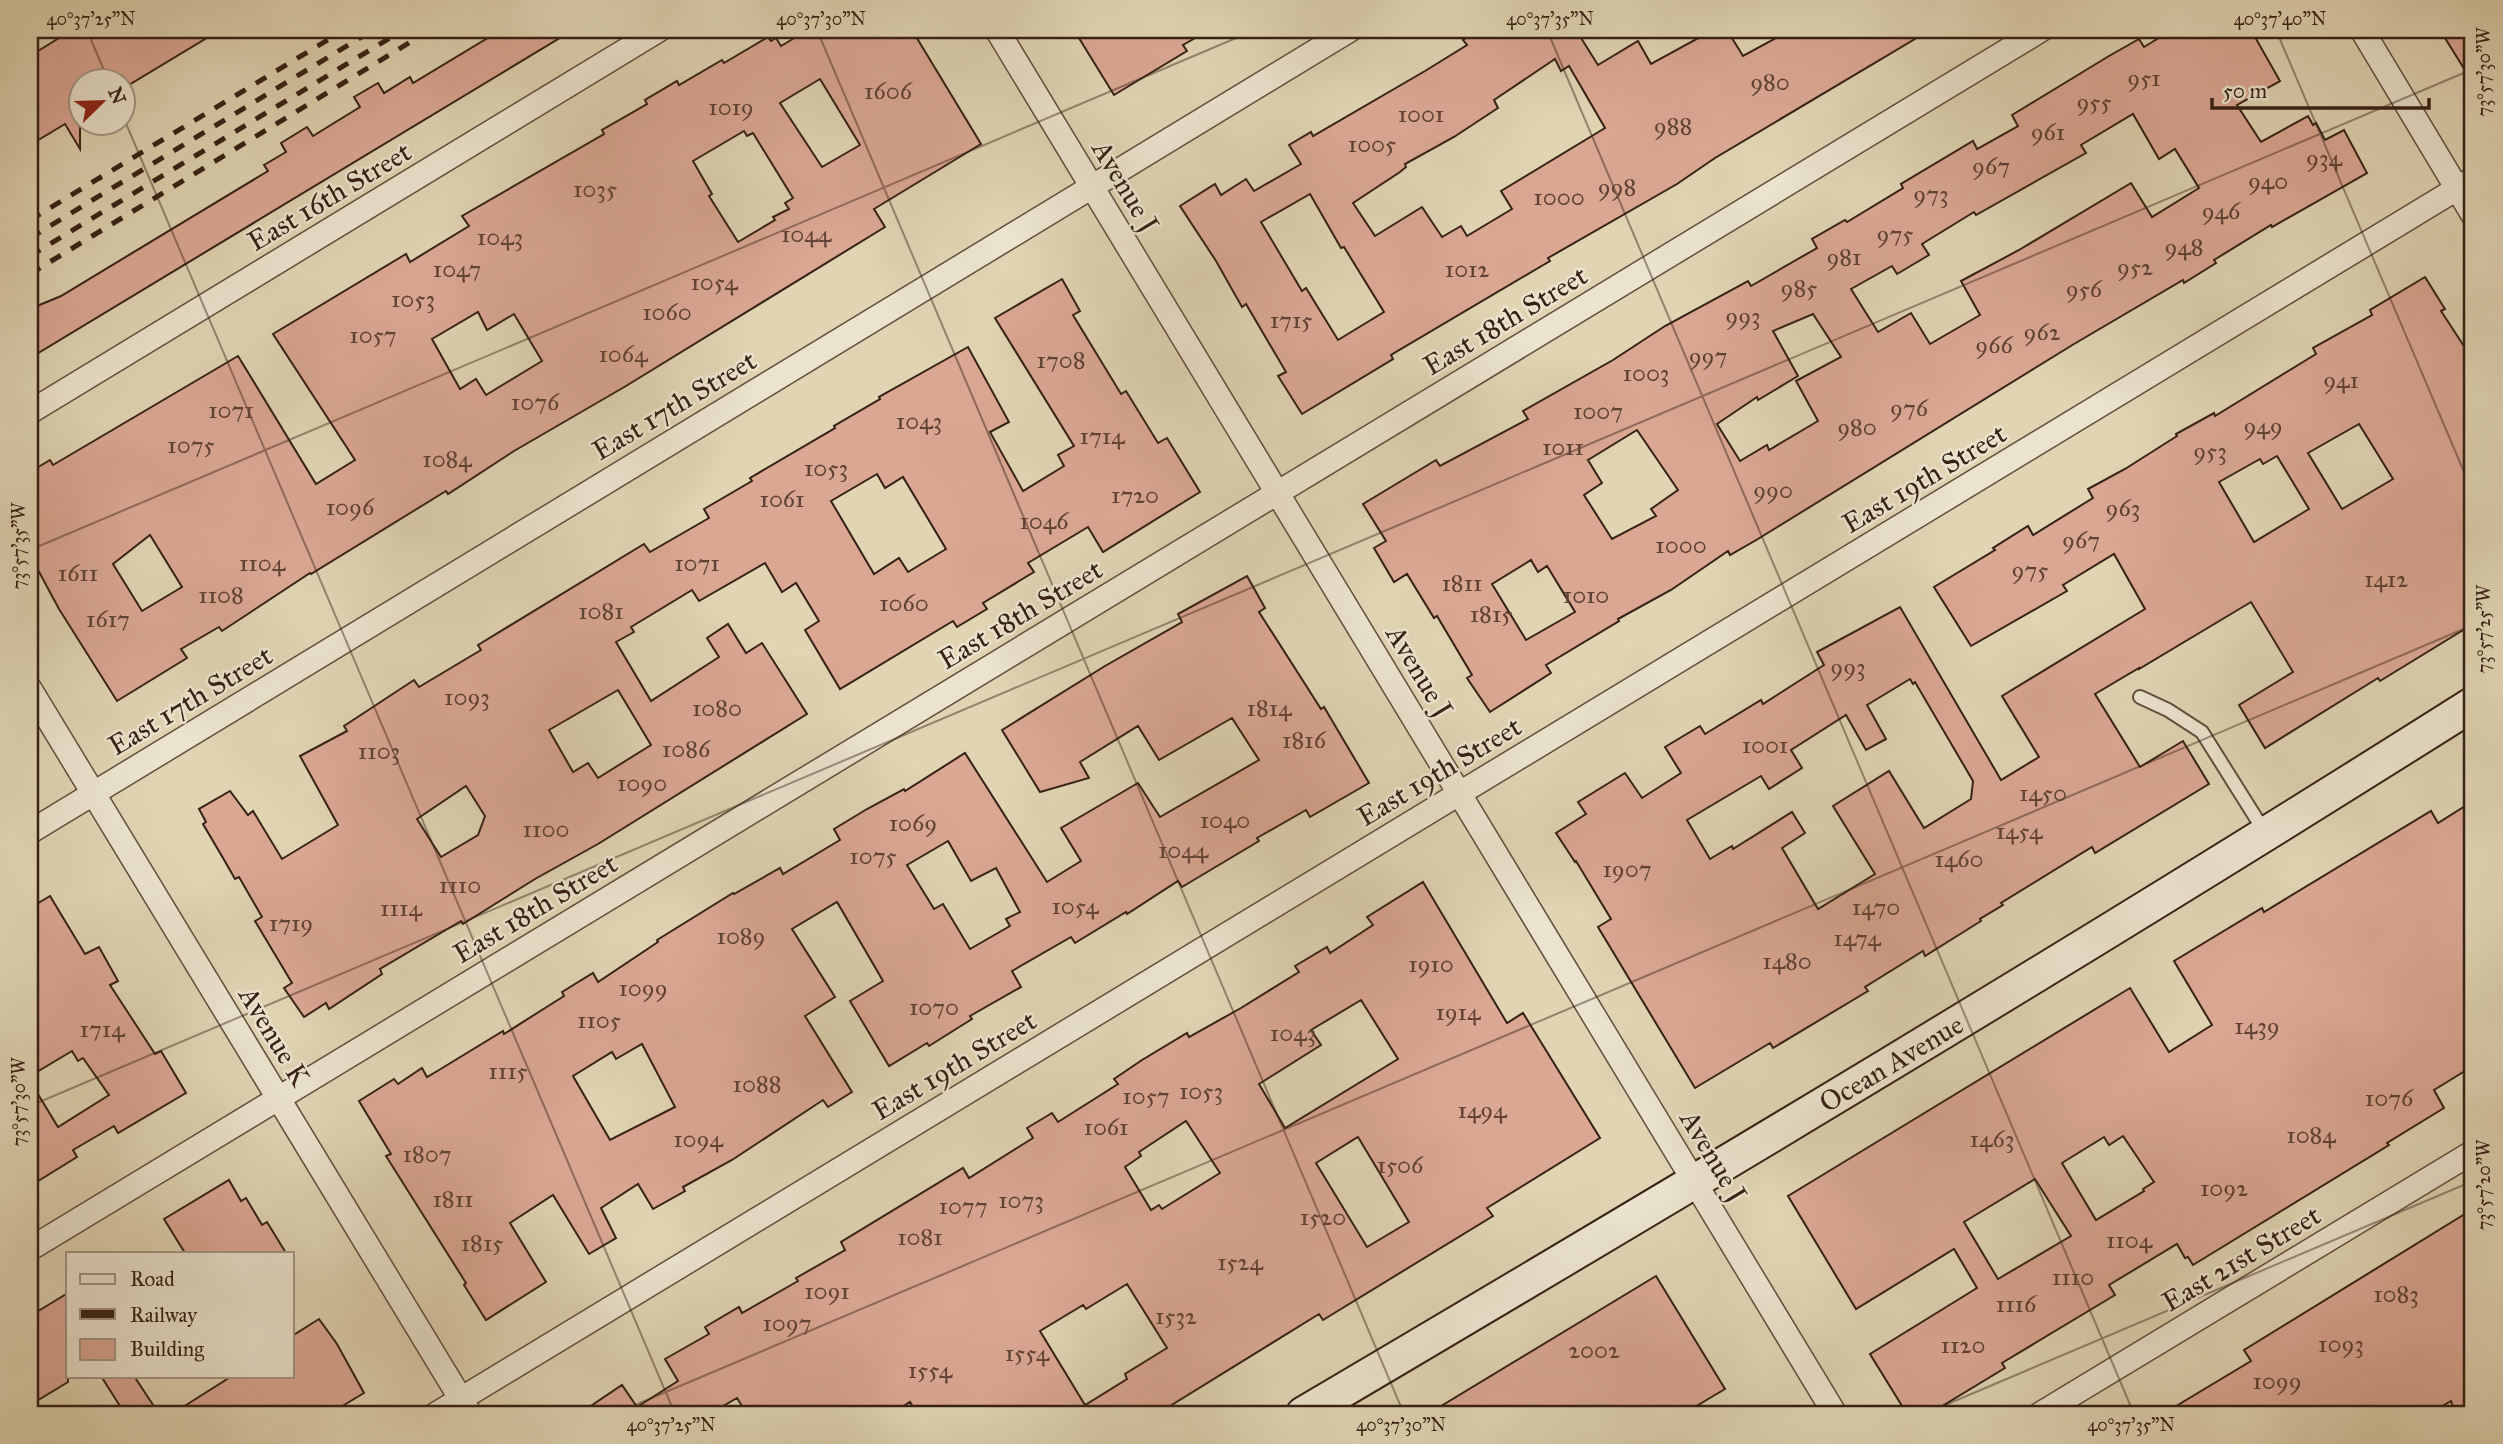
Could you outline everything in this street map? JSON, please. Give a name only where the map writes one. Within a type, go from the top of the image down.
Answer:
[{"type":"main road","name":"Ocean Avenue","points":[[1303,1414],[1695,1182],[2267,835],[2473,704]]},
{"type":"street","name":"East 16th Street","points":[[30,412],[659,30]]},
{"type":"street","name":"Avenue J","points":[[997,30],[1836,1414]]},
{"type":"street","name":"East 17th Street","points":[[30,832],[1350,30]]},
{"type":"street","name":"East 18th Street","points":[[30,1249],[2041,30]]},
{"type":"street","points":[[2362,30],[2465,184],[2473,215]]},
{"type":"street","name":"East 19th Street","points":[[436,1414],[465,1407],[1460,793],[2465,184]]},
{"type":"street","name":"Avenue K","points":[[30,689],[465,1407]]},
{"type":"street","name":"East 21st Street","points":[[2040,1414],[2473,1152]]},
{"type":"lane","points":[[2140,697],[2168,710],[2202,732],[2215,748],[2267,835]]},
{"type":"building","points":[[72,30],[220,30],[136,81],[136,66],[66,66],[66,126],[30,145],[30,56]]},
{"type":"building","points":[[501,30],[573,30],[30,358],[30,309],[61,296],[268,171],[264,165],[286,152],[281,143],[307,127],[313,136],[360,107],[354,97],[378,83],[384,93],[410,77],[413,83]]},
{"type":"building","points":[[808,30],[912,30],[981,144],[874,209],[885,227],[626,386],[514,451],[448,494],[446,491],[310,573],[222,631],[219,627],[181,649],[187,658],[117,701],[59,609],[30,555],[30,472],[50,460],[53,465],[238,356],[316,484],[355,460],[273,334],[406,254],[410,262],[469,226],[462,216],[604,134],[602,130],[647,104],[645,100],[677,81],[679,85],[768,37],[771,41],[776,38],[781,46]],"holes":[[[820,79],[860,145],[822,167],[780,103]],[[744,131],[747,136],[753,133],[793,198],[785,203],[789,209],[738,242],[709,196],[712,194],[693,161]],[[478,312],[487,330],[514,314],[542,361],[486,395],[476,379],[460,389],[432,339]],[[150,535],[182,587],[142,611],[113,564]]]},
{"type":"building","points":[[1074,30],[1209,30],[1183,45],[1187,51],[1114,95]]},
{"type":"building","points":[[1478,30],[1576,30],[1598,65],[1638,41],[1651,64],[1713,30],[1727,30],[1743,56],[1791,30],[1930,30],[1715,158],[1677,184],[1548,258],[1550,261],[1391,355],[1393,359],[1302,414],[1278,376],[1286,372],[1246,304],[1242,307],[1180,206],[1215,184],[1221,195],[1246,179],[1254,191],[1301,164],[1289,145],[1311,132],[1313,136],[1425,71],[1467,45],[1463,40]],"holes":[[[1555,59],[1561,71],[1569,66],[1605,128],[1501,191],[1512,209],[1467,236],[1461,226],[1442,237],[1422,207],[1375,236],[1353,203],[1400,172],[1406,167],[1405,164],[1454,137],[1498,108],[1494,100]],[[1310,194],[1341,248],[1344,247],[1384,312],[1338,340],[1306,288],[1302,291],[1261,222]]]},
{"type":"building","points":[[2172,30],[2251,30],[2280,81],[2237,105],[2261,142],[2308,116],[2313,125],[2316,123],[2325,140],[2344,130],[2367,173],[2272,227],[2271,225],[2214,260],[2216,263],[2184,283],[2183,280],[2074,344],[1758,539],[1730,555],[1728,551],[1671,590],[1618,619],[1619,621],[1546,665],[1551,673],[1490,712],[1467,678],[1472,675],[1437,616],[1434,618],[1407,574],[1394,582],[1374,548],[1386,541],[1363,504],[1436,460],[1440,466],[1528,419],[1523,411],[1613,360],[1665,326],[1748,281],[1751,286],[1817,248],[1812,239],[1845,220],[1847,222],[1903,188],[1901,184],[1973,141],[1977,149],[2018,126],[2012,115],[2109,56],[2139,39],[2144,47]],"holes":[[[2133,114],[2159,159],[2175,149],[2199,188],[2152,217],[2131,183],[2019,250],[1961,281],[1980,315],[1930,344],[1911,313],[1878,332],[1851,289],[1892,266],[1897,274],[1929,255],[1922,244],[1974,212],[1976,215],[2086,153],[2081,145]],[[1813,314],[1841,357],[1796,381],[1818,421],[1769,450],[1767,445],[1740,461],[1717,424],[1757,397],[1758,400],[1798,376],[1773,331]],[[1637,430],[1678,490],[1651,509],[1656,516],[1612,539],[1584,495],[1602,483],[1588,460]],[[1531,560],[1538,572],[1547,566],[1575,612],[1526,640],[1492,584]]]},
{"type":"building","points":[[2440,30],[2473,30],[2473,83]]},
{"type":"building","points":[[72,136],[80,136],[80,149]]},
{"type":"building","points":[[2425,277],[2445,309],[2441,311],[2473,360],[2473,624],[2380,681],[2378,678],[2265,748],[2239,705],[2293,672],[2251,602],[2095,694],[2140,767],[2183,741],[2209,784],[2095,853],[2092,847],[2001,903],[2003,905],[1980,919],[1981,921],[1925,956],[1923,951],[1865,987],[1868,991],[1773,1048],[1770,1043],[1695,1088],[1598,927],[1611,919],[1556,833],[1586,814],[1578,802],[1625,773],[1642,798],[1681,773],[1665,747],[1700,726],[1705,734],[1761,700],[1763,704],[1824,665],[1817,652],[1900,607],[2001,780],[2039,757],[2002,696],[2145,609],[2114,554],[2063,585],[2067,591],[1971,646],[1934,587],[1995,550],[1993,548],[2028,526],[2033,535],[2093,498],[2088,489],[2125,469],[2177,436],[2176,434],[2214,413],[2215,416],[2316,354],[2313,348],[2372,315],[2370,310]],"holes":[[[2359,424],[2393,479],[2342,509],[2308,453]],[[2277,456],[2309,509],[2254,542],[2219,482],[2260,459],[2263,464]],[[1910,679],[1913,684],[1915,682],[1973,781],[1971,799],[1924,828],[1889,771],[1833,806],[1875,874],[1818,909],[1782,848],[1805,833],[1792,812],[1733,849],[1732,846],[1710,859],[1687,820],[1761,776],[1769,789],[1802,768],[1791,750],[1846,715],[1866,750],[1886,739],[1867,705]]]},
{"type":"building","points":[[1062,279],[1080,311],[1073,315],[1121,394],[1126,391],[1158,443],[1167,438],[1200,492],[1103,552],[1088,527],[1028,563],[1034,572],[983,603],[987,609],[957,627],[953,621],[840,689],[805,630],[819,621],[796,583],[782,592],[765,563],[699,601],[692,590],[631,627],[634,632],[616,642],[651,701],[719,657],[707,638],[728,624],[746,653],[762,643],[807,714],[598,844],[463,924],[461,921],[380,969],[382,974],[329,1009],[326,1003],[304,1017],[284,988],[292,983],[255,921],[262,917],[239,877],[235,879],[203,824],[206,822],[199,809],[230,791],[248,815],[253,811],[282,859],[338,825],[300,756],[347,731],[344,726],[414,680],[419,687],[481,650],[478,645],[644,544],[650,552],[709,518],[704,509],[752,481],[750,478],[835,428],[834,426],[880,399],[879,397],[968,347],[1009,422],[990,432],[1023,491],[1064,466],[1058,455],[1074,446],[995,318]],"holes":[[[877,474],[885,488],[903,477],[946,549],[908,572],[899,558],[874,574],[831,501]],[[618,690],[651,745],[598,778],[588,763],[573,772],[549,730]],[[466,786],[485,816],[478,835],[441,857],[417,819]]]},
{"type":"building","points":[[1247,576],[1265,608],[1259,612],[1321,709],[1324,707],[1369,783],[1310,817],[1306,810],[1182,887],[1178,881],[1075,943],[1071,937],[1012,971],[1021,987],[970,1016],[972,1019],[929,1046],[927,1043],[889,1066],[850,1001],[883,981],[837,902],[792,929],[835,997],[805,1016],[852,1092],[828,1107],[823,1100],[732,1160],[683,1187],[685,1191],[653,1209],[638,1184],[601,1208],[616,1238],[589,1254],[553,1195],[510,1223],[546,1282],[486,1320],[464,1285],[466,1283],[386,1156],[391,1154],[359,1101],[394,1079],[398,1084],[422,1068],[427,1077],[503,1031],[504,1034],[564,996],[562,992],[593,973],[598,982],[658,942],[657,940],[733,893],[780,868],[783,874],[840,840],[834,829],[904,789],[905,791],[965,753],[1047,882],[1081,861],[1061,828],[1138,783],[1160,817],[1259,760],[1232,718],[1159,760],[1138,726],[1080,762],[1089,778],[1040,792],[1002,730],[1182,622],[1178,614]],"holes":[[[948,841],[971,881],[996,868],[1020,912],[1006,919],[1010,926],[970,949],[943,904],[934,909],[907,865]],[[642,1044],[675,1107],[610,1140],[573,1076],[612,1052],[616,1059]]]},
{"type":"building","points":[[2473,801],[2473,1066],[2434,1090],[2444,1108],[2387,1143],[2389,1145],[2193,1265],[2188,1257],[2185,1258],[2177,1244],[2109,1285],[2115,1295],[2002,1363],[2005,1368],[1929,1414],[1907,1414],[1870,1354],[1977,1288],[1954,1249],[1856,1309],[1788,1196],[2130,988],[2169,1052],[2212,1025],[2174,961],[2262,908],[2264,912],[2431,811],[2438,823]],"holes":[[[2123,1136],[2154,1182],[2096,1220],[2062,1163],[2104,1137],[2109,1145]],[[2035,1179],[2071,1236],[1998,1279],[1964,1222]]]},
{"type":"building","points":[[1423,882],[1507,1023],[1523,1013],[1600,1138],[1487,1208],[1493,1216],[1323,1320],[1319,1314],[1157,1414],[917,1414],[910,1402],[891,1414],[747,1414],[737,1398],[709,1414],[579,1414],[622,1385],[637,1407],[678,1381],[665,1359],[709,1334],[705,1327],[739,1307],[742,1313],[798,1281],[796,1278],[845,1250],[841,1242],[963,1168],[969,1178],[1033,1138],[1027,1128],[1052,1113],[1058,1122],[1118,1084],[1114,1079],[1142,1060],[1187,1033],[1189,1037],[1241,1008],[1299,972],[1295,966],[1327,947],[1330,953],[1373,925],[1367,917]],"holes":[[[1361,1000],[1398,1059],[1285,1128],[1259,1084],[1321,1045],[1311,1030]],[[1186,1121],[1220,1173],[1162,1209],[1159,1205],[1151,1210],[1125,1167],[1141,1156],[1139,1152]],[[1358,1137],[1409,1222],[1367,1247],[1316,1163]],[[1127,1284],[1167,1348],[1125,1374],[1127,1379],[1085,1405],[1040,1331],[1083,1305],[1086,1309]]]},
{"type":"building","points":[[50,896],[85,954],[99,947],[118,981],[110,985],[155,1054],[161,1051],[186,1093],[118,1133],[114,1126],[73,1150],[77,1157],[30,1186],[30,1081],[58,1127],[109,1095],[83,1058],[78,1061],[72,1051],[30,1076],[30,908]]},
{"type":"building","points":[[229,1180],[241,1201],[246,1198],[262,1225],[267,1222],[285,1252],[184,1252],[164,1219]]},
{"type":"building","points":[[2473,1209],[2473,1414],[2455,1414],[2451,1401],[2429,1414],[2163,1414],[2251,1361],[2244,1350]]},
{"type":"building","points":[[1656,1276],[1725,1389],[1683,1414],[1428,1414]]},
{"type":"building","points":[[66,1294],[68,1382],[30,1405],[30,1316]]},
{"type":"building","points":[[319,1319],[337,1344],[364,1393],[329,1414],[172,1414],[229,1378],[294,1378],[294,1335]]},
{"type":"building","points":[[102,1378],[135,1378],[159,1414],[125,1414]]},
{"type":"railway","points":[[30,220],[344,30]]},
{"type":"railway","points":[[30,238],[373,30]]},
{"type":"railway","points":[[30,256],[403,30]]},
{"type":"railway","points":[[30,274],[430,30]]}]
